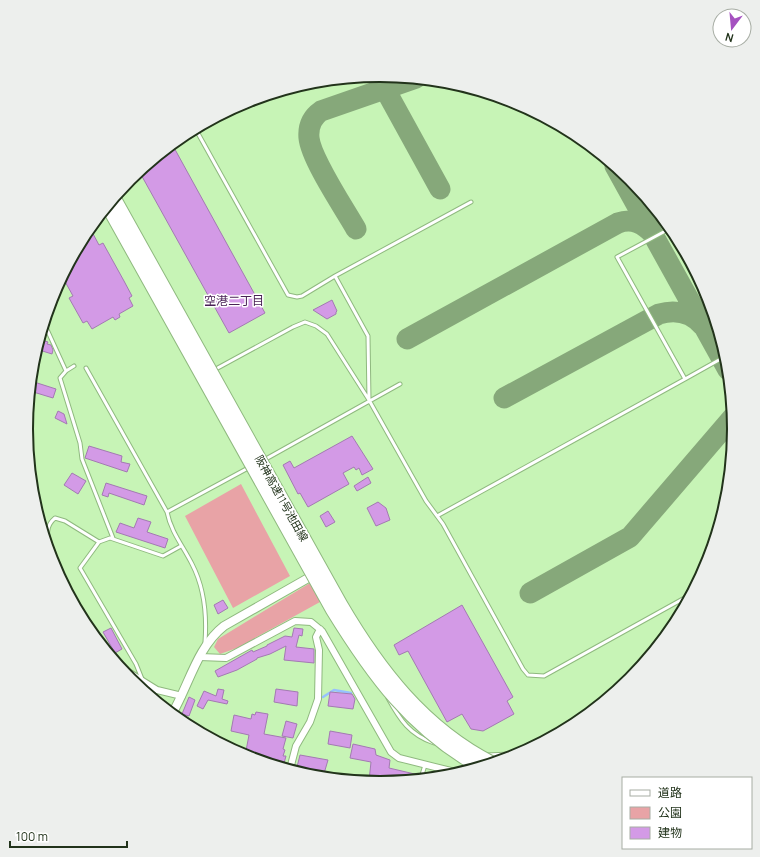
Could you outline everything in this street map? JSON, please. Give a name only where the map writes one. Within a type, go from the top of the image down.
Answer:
[{"type":"highway","name":"阪神高速11号池田線","points":[[117,202],[340,604],[368,649],[407,698],[433,723],[459,743],[486,759]]},
{"type":"highway","name":"阪神高速11号池田線","points":[[110,211],[332,610],[360,654],[386,690],[414,719],[440,742],[473,763]]},
{"type":"street","points":[[113,207],[319,576],[224,626],[214,633],[205,645],[175,708]]},
{"type":"street","points":[[200,657],[226,658],[295,621],[311,622],[320,629],[390,752],[399,758],[446,769]]},
{"type":"street","points":[[291,764],[296,746],[310,722],[318,698],[319,650],[316,637],[320,629]]},
{"type":"street","points":[[143,682],[161,691],[182,696]]},
{"type":"lane","points":[[198,133],[288,295],[297,297],[302,296],[335,276],[471,202]]},
{"type":"lane","points":[[665,231],[617,257],[685,379]]},
{"type":"lane","points":[[335,276],[368,336],[369,400]]},
{"type":"lane","points":[[207,374],[293,327],[305,322],[316,326],[327,334],[369,400],[426,501],[443,524],[523,669],[528,675],[544,676],[682,599]]},
{"type":"lane","points":[[47,330],[66,371]]},
{"type":"lane","points":[[437,516],[720,360]]},
{"type":"lane","points":[[74,366],[66,371],[60,378],[80,443],[82,459],[113,538]]},
{"type":"lane","points":[[86,368],[167,512],[170,526],[193,565],[204,597],[207,624],[205,645]]},
{"type":"lane","points":[[167,512],[400,384]]},
{"type":"lane","points":[[48,529],[50,522],[55,518],[65,521],[99,542]]},
{"type":"lane","points":[[142,680],[136,664],[80,568],[99,542],[113,538],[163,556],[182,546]]},
{"type":"lane","points":[[344,621],[395,712],[412,732],[422,739],[475,756],[498,755]]},
{"type":"lane","points":[[422,773],[425,764]]},
{"type":"green space","points":[[241,484],[290,576],[233,608],[185,516]]},
{"type":"green space","points":[[310,583],[320,602],[237,648],[220,654],[214,647],[218,639]]},
{"type":"building","points":[[175,149],[265,313],[229,333],[142,176]]},
{"type":"building","points":[[93,233],[99,245],[103,243],[132,296],[129,298],[133,306],[119,314],[120,317],[115,320],[113,317],[92,329],[87,321],[83,323],[69,298],[73,296],[65,282],[79,255]]},
{"type":"building","points":[[332,300],[337,311],[336,314],[327,319],[313,310]]},
{"type":"building","points":[[45,341],[48,342],[47,344],[51,345],[53,350],[52,354],[42,351]]},
{"type":"building","points":[[36,383],[56,389],[53,398],[35,393]]},
{"type":"building","points":[[58,411],[64,414],[67,424],[55,418]]},
{"type":"building","points":[[352,436],[373,469],[362,475],[359,468],[356,470],[354,467],[343,473],[349,484],[308,507],[300,493],[298,494],[283,465],[290,461],[294,468]]},
{"type":"building","points":[[89,446],[122,456],[121,462],[130,464],[127,472],[85,458]]},
{"type":"building","points":[[72,473],[86,481],[78,494],[64,485]]},
{"type":"building","points":[[368,477],[371,483],[357,491],[354,486]]},
{"type":"building","points":[[106,483],[147,496],[144,505],[109,493],[108,497],[102,495]]},
{"type":"building","points":[[378,502],[386,508],[390,520],[376,526],[367,508]]},
{"type":"building","points":[[328,511],[335,522],[326,527],[320,516]]},
{"type":"building","points":[[138,518],[151,522],[147,532],[168,539],[165,548],[116,532],[120,523],[134,528]]},
{"type":"building","points":[[223,600],[228,608],[218,614],[214,605]]},
{"type":"building","points":[[462,605],[513,697],[507,701],[514,714],[483,731],[471,729],[462,714],[447,722],[408,651],[399,655],[394,645]]},
{"type":"building","points":[[111,628],[122,649],[115,653],[103,632]]},
{"type":"building","points":[[294,628],[303,629],[302,636],[299,635],[296,647],[314,649],[314,663],[284,660],[286,646],[270,654],[257,658],[237,670],[218,677],[215,671],[252,650],[253,652],[285,636],[292,637]]},
{"type":"building","points":[[218,689],[224,690],[222,699],[228,701],[227,704],[208,700],[203,709],[197,706],[204,691],[216,696]]},
{"type":"building","points":[[276,689],[298,692],[297,706],[274,702]]},
{"type":"building","points":[[330,692],[352,694],[355,699],[353,709],[328,706]]},
{"type":"building","points":[[189,697],[195,700],[189,716],[182,714]]},
{"type":"building","points":[[256,712],[268,714],[264,734],[286,738],[283,749],[285,750],[283,756],[286,756],[284,762],[246,749],[249,735],[231,731],[234,715],[251,719],[252,714],[255,715]]},
{"type":"building","points":[[286,721],[297,724],[293,738],[282,736]]},
{"type":"building","points":[[330,731],[352,735],[350,748],[328,744]]},
{"type":"building","points":[[353,744],[375,749],[376,755],[390,760],[389,768],[415,774],[370,776],[371,762],[350,758]]},
{"type":"building","points":[[300,755],[328,760],[325,771],[297,766]]},
{"type":"waterway","points":[[323,697],[334,690],[351,693]]},
{"type":"taxiway","points":[[356,229],[329,184],[311,147],[309,138],[311,123],[321,111],[404,82]]},
{"type":"taxiway","points":[[385,89],[440,189]]},
{"type":"taxiway","points":[[624,182],[718,352]]},
{"type":"taxiway","points":[[407,339],[618,223],[628,221],[637,222],[653,234]]},
{"type":"taxiway","points":[[504,398],[659,314],[672,312],[683,313],[694,318],[703,326]]},
{"type":"taxiway","points":[[530,593],[630,537],[727,424]]},
{"type":"district","name":"空港二丁目","points":[[234,300]]}]
